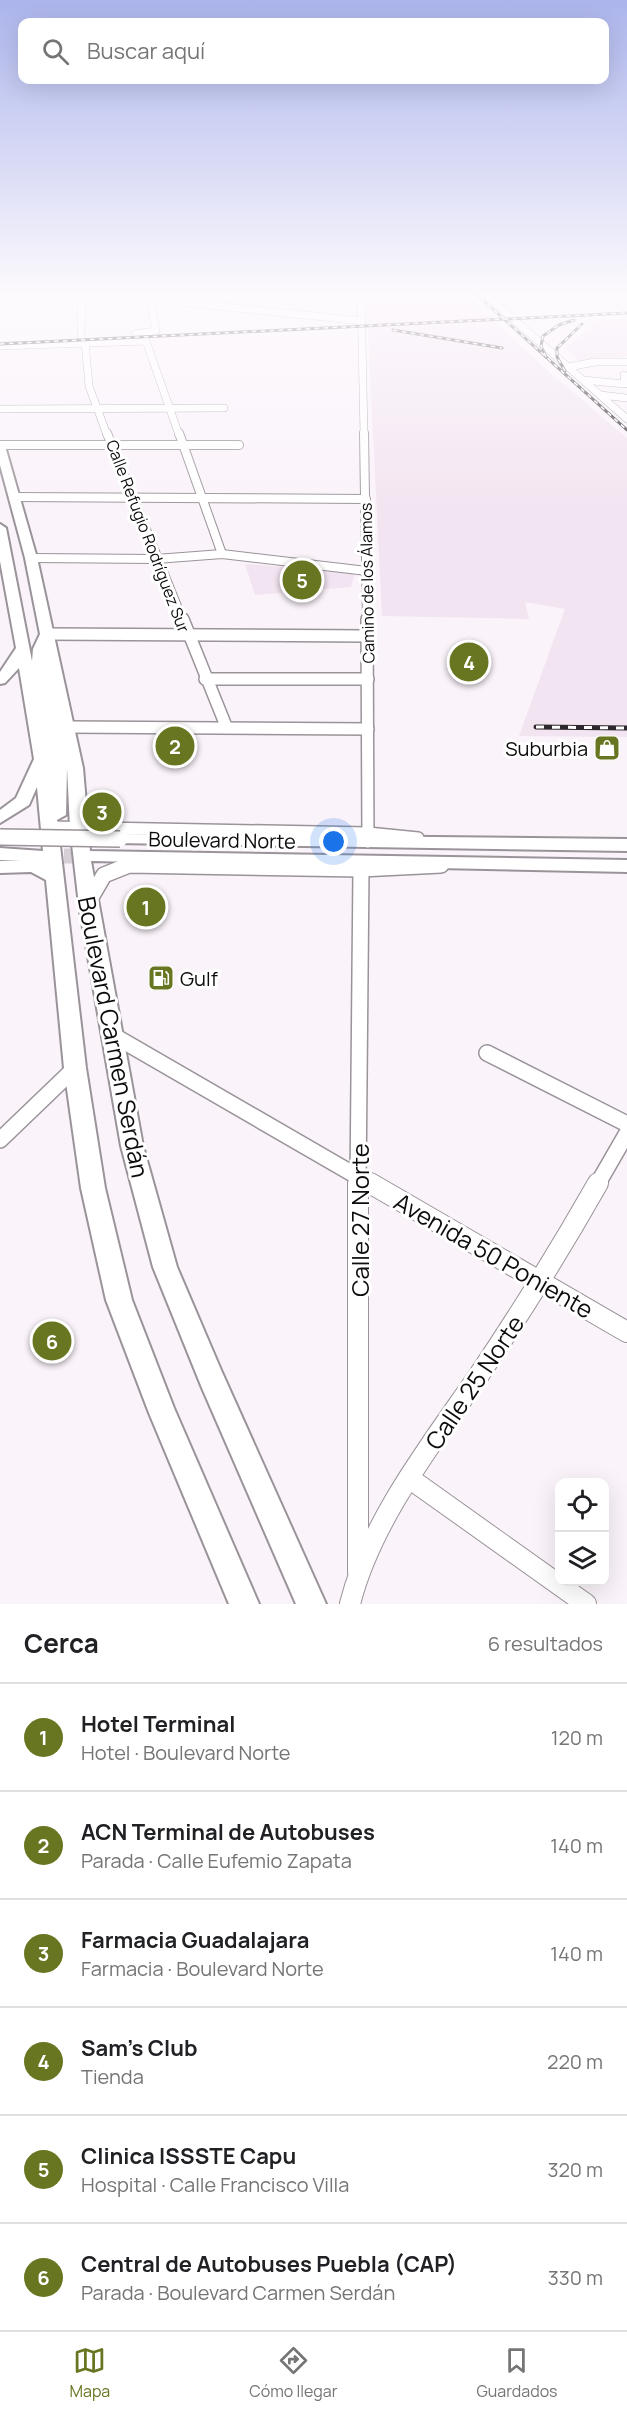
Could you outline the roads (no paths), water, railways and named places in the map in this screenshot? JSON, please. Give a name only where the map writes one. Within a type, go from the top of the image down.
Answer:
[{"type":"main road","name":"Boulevard Carmen Serdán","points":[[0,447],[31,558],[68,727],[75,768],[78,827],[88,905],[132,1146],[165,1267],[211,1379],[311,1604]]},
{"type":"main road","name":"Boulevard Carmen Serdán","points":[[0,528],[15,595],[42,759],[48,836],[56,878],[75,1068],[93,1188],[119,1300],[162,1413],[244,1604]]},
{"type":"main road","points":[[15,595],[37,592]]},
{"type":"main road","points":[[47,634],[40,649],[39,662],[59,766],[48,836]]},
{"type":"main road","points":[[0,680],[12,668],[22,647]]},
{"type":"main road","points":[[0,818],[23,801],[42,759]]},
{"type":"main road","name":"Boulevard Norte","points":[[1,853],[48,836]]},
{"type":"main road","name":"Boulevard Norte","points":[[1,853],[120,838],[368,838],[479,844],[627,845]]},
{"type":"main road","points":[[1,853],[34,866],[56,878]]},
{"type":"main road","name":"Boulevard Norte","points":[[92,856],[627,866]]},
{"type":"street","name":"Calle Refugio Rodríguez Sur","points":[[87,367],[89,386],[97,409],[114,446],[156,559],[226,726]]},
{"type":"street","points":[[154,367],[222,554]]},
{"type":"street","name":"Camino de los Álamos","points":[[363,367],[367,571],[368,838]]},
{"type":"street","points":[[568,367],[625,417]]},
{"type":"street","points":[[583,380],[625,384],[624,375]]},
{"type":"street","points":[[600,395],[627,398]]},
{"type":"street","points":[[0,409],[224,408]]},
{"type":"street","points":[[0,447],[239,446]]},
{"type":"street","points":[[14,497],[366,499]]},
{"type":"street","points":[[31,558],[156,559],[222,554],[367,571]]},
{"type":"street","points":[[47,634],[367,636]]},
{"type":"street","points":[[206,679],[368,679]]},
{"type":"street","points":[[68,727],[226,726],[368,729]]},
{"type":"street","name":"Boulevard Norte","points":[[48,836],[78,827],[368,838]]},
{"type":"street","name":"Boulevard Norte","points":[[88,905],[99,877],[107,870],[129,865],[423,868],[453,862]]},
{"type":"street","name":"Calle 27 Norte","points":[[358,1572],[358,1177],[363,983],[361,868]]},
{"type":"street","name":"Avenida 50 Poniente","points":[[111,1034],[627,1332]]},
{"type":"street","points":[[487,1053],[627,1124]]},
{"type":"street","points":[[0,1140],[75,1068]]},
{"type":"street","name":"Calle 25 Norte","points":[[350,1604],[358,1572],[409,1478],[542,1282],[627,1133]]},
{"type":"street","points":[[409,1478],[586,1604]]},
{"type":"tunnel","points":[[41,856],[92,856]]},
{"type":"railway","points":[[557,367],[627,430]]},
{"type":"railway","points":[[563,367],[565,371]]},
{"type":"railway","points":[[536,727],[627,728]]},
{"type":"place","name":"Clinica ISSSTE Capu","points":[[302,580]]},
{"type":"place","name":"Sam's Club","points":[[469,662]]},
{"type":"place","name":"ACN Terminal de Autobuses","points":[[175,746]]},
{"type":"place","name":"Suburbia","points":[[607,748]]},
{"type":"place","name":"Farmacia Guadalajara","points":[[102,812]]},
{"type":"place","name":"Hotel Terminal","points":[[146,907]]},
{"type":"place","name":"Gulf","points":[[161,978]]},
{"type":"place","name":"Central de Autobuses Puebla (CAP)","points":[[52,1341]]}]
